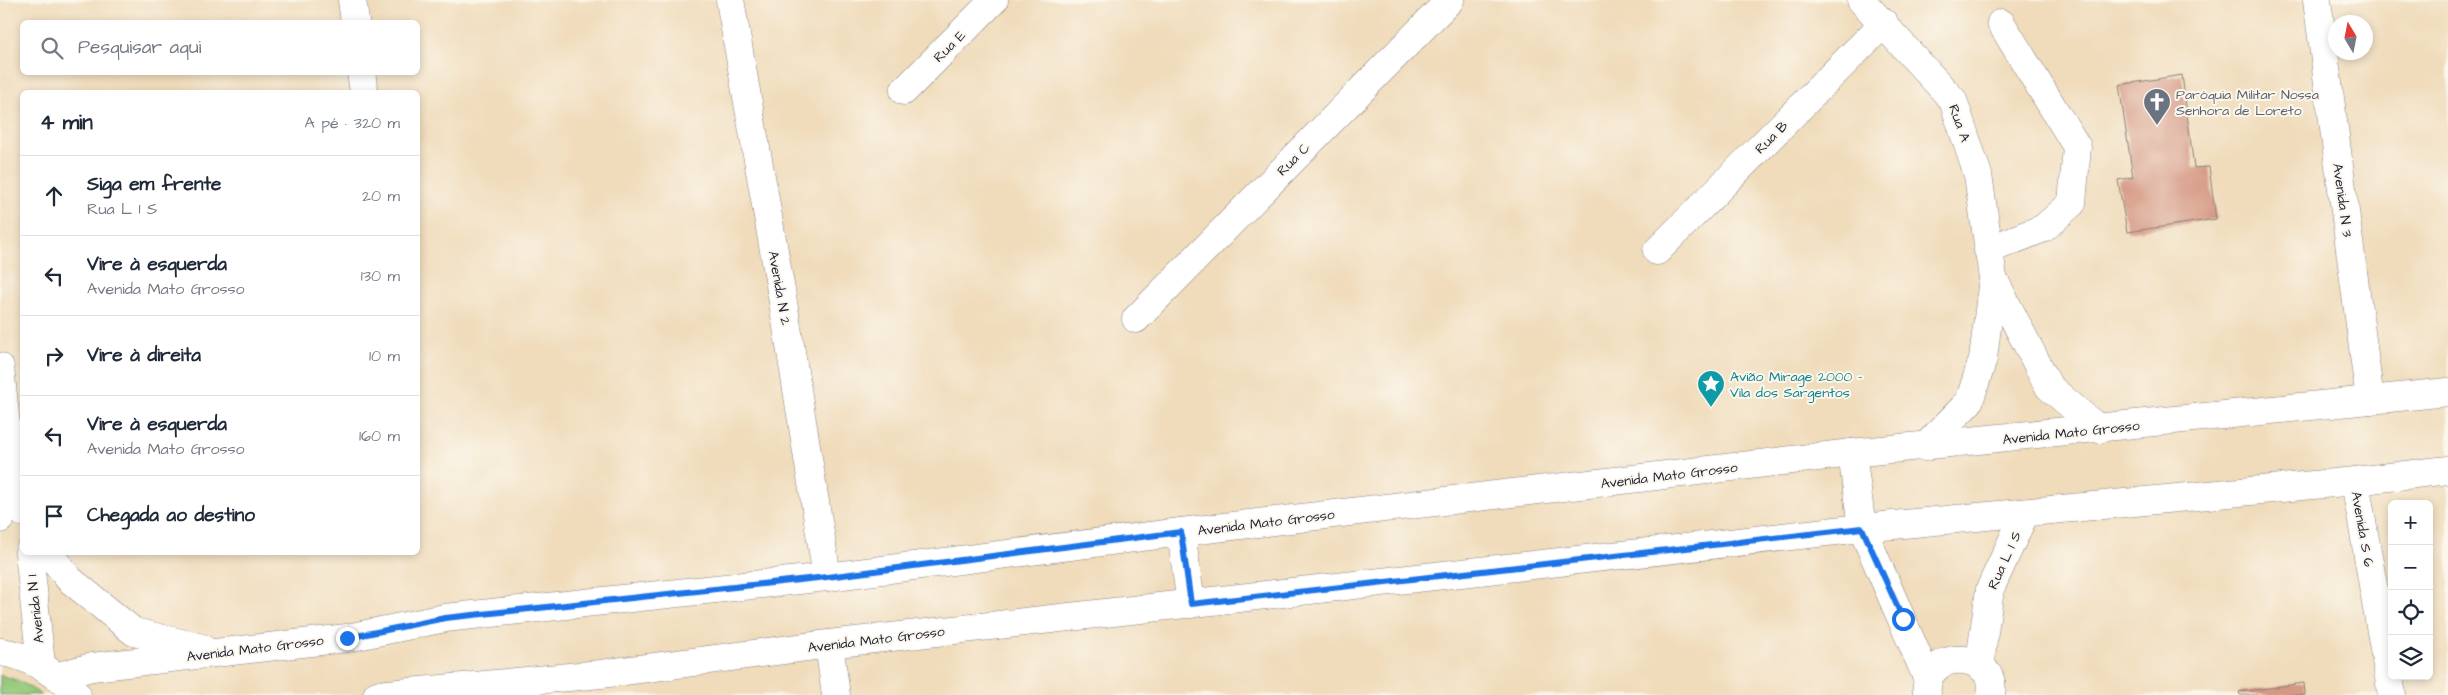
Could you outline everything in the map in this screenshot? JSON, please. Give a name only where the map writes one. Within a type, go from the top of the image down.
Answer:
[{"type":"main road","points":[[352,0],[355,20]]},
{"type":"main road","name":"Avenida N 2","points":[[730,0],[783,302],[827,577]]},
{"type":"main road","name":"Rua E","points":[[904,91],[994,0]]},
{"type":"main road","name":"Rua C","points":[[1136,319],[1450,0]]},
{"type":"main road","name":"Rua A","points":[[1861,0],[1953,100],[1978,175],[1993,278],[2049,387],[2099,429]]},
{"type":"main road","name":"Avenida N 3","points":[[2317,0],[2370,400]]},
{"type":"main road","name":"Rua B","points":[[1657,251],[1884,23]]},
{"type":"main road","points":[[1988,250],[2044,228],[2072,203],[2077,147],[2001,23]]},
{"type":"main road","points":[[362,75],[364,90]]},
{"type":"main road","name":"Rua A","points":[[1924,447],[1969,402],[1983,359],[1993,278]]},
{"type":"main road","points":[[0,367],[11,472],[20,505]]},
{"type":"main road","name":"Avenida Mato Grosso","points":[[50,671],[347,638],[445,618],[827,577],[1181,532],[1852,453],[2448,392]]},
{"type":"main road","points":[[1852,453],[1862,528],[1928,687]]},
{"type":"main road","name":"Avenida Mato Grosso","points":[[377,695],[601,674],[829,644],[1862,528],[2355,481],[2448,470]]},
{"type":"main road","points":[[0,519],[11,472]]},
{"type":"main road","name":"Avenida S 6","points":[[2355,481],[2392,695]]},
{"type":"main road","name":"Rua L 1 S","points":[[1982,668],[1982,647],[1990,589],[2025,513]]},
{"type":"main road","points":[[1181,532],[1191,604]]},
{"type":"main road","name":"Avenida N 1","points":[[30,555],[50,671]]},
{"type":"main road","points":[[50,555],[69,579],[134,632],[221,652]]},
{"type":"main road","points":[[829,644],[836,695]]},
{"type":"main road","points":[[0,652],[8,652],[50,671],[77,695]]},
{"type":"main road","points":[[1928,687],[1935,669],[1952,660],[1971,661],[1982,668],[1989,677],[1991,695]]},
{"type":"green space","points":[[0,675],[19,681],[42,695],[0,695]]},
{"type":"building","name":"Paróquia Militar Nossa Senhora de Loreto","points":[[2182,75],[2194,168],[2209,167],[2216,219],[2127,232],[2118,180],[2133,177],[2119,85]]},
{"type":"building","points":[[2304,683],[2305,695],[2240,695],[2239,692]]},
{"type":"place","name":"Paróquia Militar Nossa Senhora de Loreto","points":[[2157,126]]},
{"type":"place","name":"Avião Mirage 2000 - Vila dos Sargentos","points":[[1711,408]]},
{"type":"route","points":[[347,638],[445,618],[827,577],[1181,532],[1191,604],[1862,528],[1903,619]]}]
